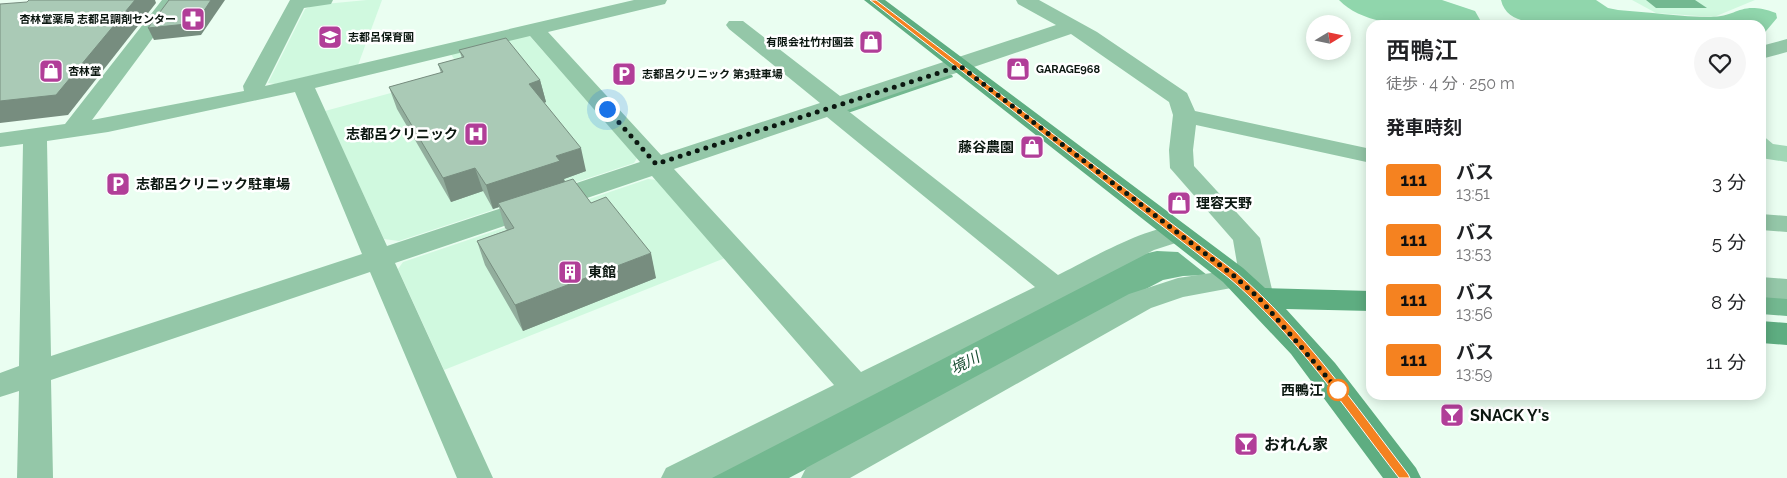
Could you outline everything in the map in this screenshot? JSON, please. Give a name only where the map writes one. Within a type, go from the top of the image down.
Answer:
[{"type":"street","points":[[72,131],[172,0]]},
{"type":"street","points":[[256,95],[254,86],[298,1],[324,0]]},
{"type":"street","points":[[0,140],[72,131],[256,95],[546,21],[658,0]]},
{"type":"street","points":[[873,0],[1243,284],[1334,385],[1403,478]]},
{"type":"street","points":[[1025,0],[1074,26],[1172,92],[1183,104],[1185,116],[1179,156],[1182,168],[1246,238],[1243,284]]},
{"type":"street","points":[[546,21],[656,164],[856,388]]},
{"type":"street","points":[[736,25],[1055,288]]},
{"type":"street","points":[[0,384],[656,164],[960,66],[1074,26]]},
{"type":"street","points":[[1766,51],[1787,45]]},
{"type":"street","points":[[302,84],[475,478]]},
{"type":"street","points":[[1185,116],[1366,155]]},
{"type":"street","points":[[34,136],[35,478]]},
{"type":"street","points":[[1766,222],[1787,224]]},
{"type":"street","points":[[679,478],[1144,244],[1190,242]]},
{"type":"street","points":[[825,477],[1140,301],[1178,288],[1243,284],[1366,300]]},
{"type":"street","points":[[1766,287],[1787,289]]},
{"type":"street","points":[[1766,332],[1787,334]]},
{"type":"shaded area","name":"志都呂保育園","points":[[382,0],[358,65],[275,84],[268,83],[305,9],[314,5]]},
{"type":"shaded area","points":[[1339,0],[1442,0],[1475,11],[1480,20],[1378,20],[1353,11]]},
{"type":"shaded area","points":[[1501,0],[1596,0],[1608,8],[1618,10],[1711,17],[1728,15],[1740,10],[1754,8],[1776,13],[1777,18],[1766,31],[1766,20],[1520,20],[1508,13]]},
{"type":"shaded area","points":[[1632,0],[1755,0],[1714,17],[1656,13]]},
{"type":"shaded area","name":"志都呂クリニック","points":[[528,34],[637,158],[634,163],[399,241],[384,239],[325,111],[464,73],[450,53]]},
{"type":"shaded area","points":[[1766,138],[1773,144],[1787,146],[1787,162],[1766,159]]},
{"type":"shaded area","points":[[648,179],[657,180],[725,258],[444,370],[398,269],[403,262]]},
{"type":"water","points":[[1646,0],[1695,0],[1707,8],[1656,8]]},
{"type":"water","name":"境川","points":[[1157,251],[1178,252],[1207,275],[1183,276],[1163,280],[789,478],[701,478],[1139,255]]},
{"type":"water","points":[[1766,295],[1787,297],[1787,316],[1766,314]]},
{"type":"building","name":"杏林堂","points":[[29,0],[135,0],[56,95],[0,101],[0,4],[27,2]]},
{"type":"building","points":[[169,0],[211,0],[196,23],[148,28]]},
{"type":"building","points":[[506,38],[540,80],[529,84],[581,148],[556,156],[560,161],[486,185],[475,168],[443,178],[389,87],[443,72],[438,64],[464,57],[459,50]]},
{"type":"building","name":"東館","points":[[573,179],[591,203],[606,197],[651,253],[515,305],[477,241],[514,228],[498,203]]},
{"type":"waterway","points":[[842,112],[949,77]]},
{"type":"bus line","name":"111","points":[[873,0],[1233,275],[1259,298],[1334,385],[1373,435],[1403,478]]},
{"type":"place","name":"杏林堂薬局 志都呂調剤センター","points":[[193,19]]},
{"type":"place","name":"志都呂保育園","points":[[330,37]]},
{"type":"place","name":"有限会社竹村園芸","points":[[871,42]]},
{"type":"place","name":"GARAGE968","points":[[1018,69]]},
{"type":"place","name":"杏林堂","points":[[51,71]]},
{"type":"place","name":"志都呂クリニック 第3駐車場","points":[[624,74]]},
{"type":"place","name":"志都呂クリニック","points":[[476,134]]},
{"type":"place","name":"藤谷農園","points":[[1032,147]]},
{"type":"place","name":"志都呂クリニック駐車場","points":[[118,184]]},
{"type":"place","name":"理容天野","points":[[1179,203]]},
{"type":"place","name":"東館","points":[[570,272]]},
{"type":"place","name":"西鴨江","points":[[1338,390]]},
{"type":"place","name":"SNACK Y's","points":[[1452,415]]},
{"type":"place","name":"おれん家","points":[[1246,444]]},
{"type":"route","points":[[607,109],[656,164],[960,66],[1233,275],[1259,298],[1338,390]]}]
